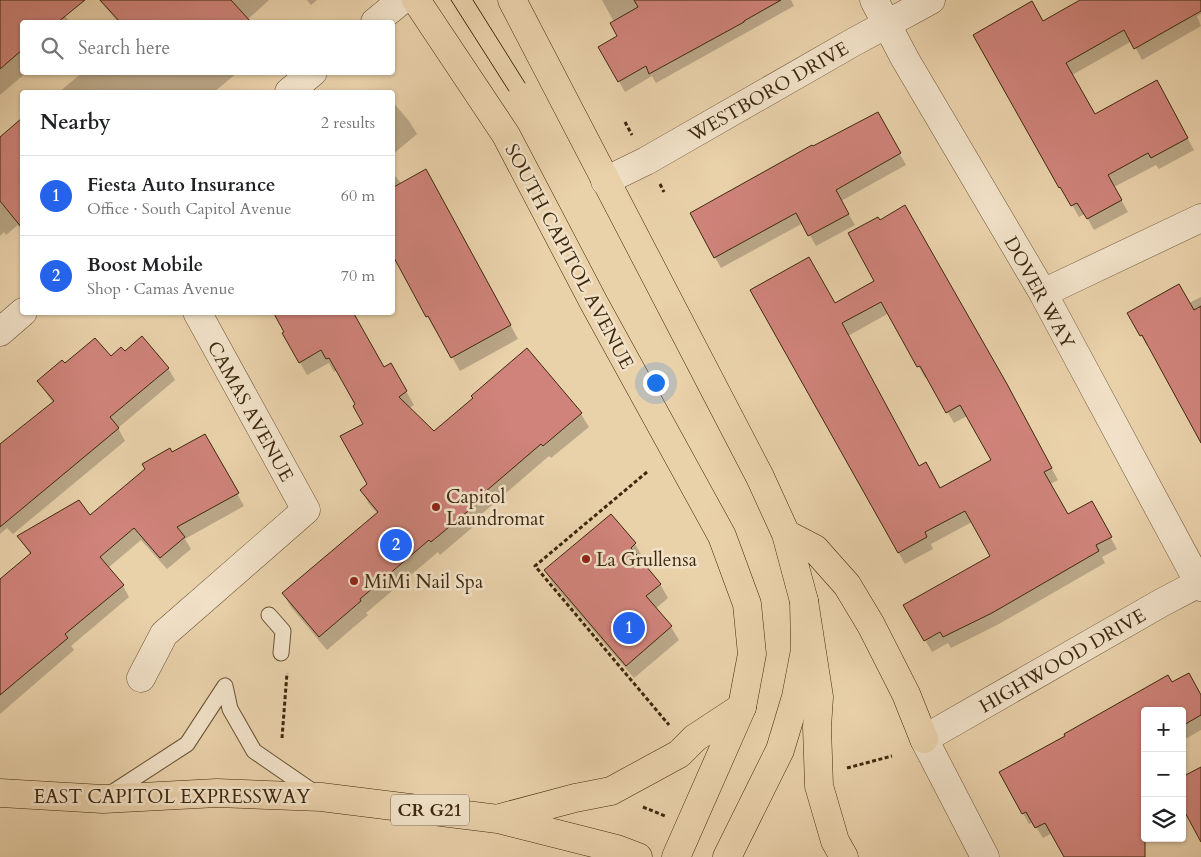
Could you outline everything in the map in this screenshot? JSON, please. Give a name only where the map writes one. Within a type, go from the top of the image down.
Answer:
[{"type":"main road","name":"SOUTH CAPITOL AVENUE","points":[[416,0],[506,136],[594,304],[722,536],[747,604],[752,654],[742,707],[676,857]]},
{"type":"main road","points":[[512,0],[751,460],[786,534],[804,601],[819,698],[819,786],[835,841],[844,857]]},
{"type":"main road","points":[[786,534],[815,549],[847,585],[872,624],[906,694],[924,740]]},
{"type":"main road","points":[[727,857],[780,750],[796,697],[805,650],[804,601]]},
{"type":"main road","points":[[498,819],[575,798],[610,791],[679,754],[695,738],[742,707]]},
{"type":"main road","name":"EAST CAPITOL EXPRESSWAY","points":[[0,793],[103,799],[217,793],[321,797],[498,819],[618,849],[638,857]]},
{"type":"street","points":[[377,20],[402,0]]},
{"type":"street","name":"DOVER WAY","points":[[874,0],[886,24],[1043,293],[1200,584]]},
{"type":"street","name":"WESTBORO DRIVE","points":[[605,181],[646,160],[930,0]]},
{"type":"street","points":[[291,90],[309,75]]},
{"type":"street","points":[[1043,293],[1201,218]]},
{"type":"street","points":[[0,332],[20,315]]},
{"type":"street","name":"CAMAS AVENUE","points":[[141,678],[164,634],[306,510],[199,315]]},
{"type":"street","name":"HIGHWOOD DRIVE","points":[[924,740],[1161,603],[1200,584]]},
{"type":"street","points":[[924,740],[985,857]]},
{"type":"lane","points":[[269,615],[282,631],[281,652]]},
{"type":"lane","points":[[103,799],[187,744],[226,686],[230,709],[254,751],[321,797]]},
{"type":"path","points":[[647,472],[535,566],[671,728]]},
{"type":"path","points":[[281,652],[288,670],[282,738]]},
{"type":"path","points":[[838,770],[892,756]]},
{"type":"building","points":[[0,0],[85,0],[60,20],[20,20],[20,52],[0,69]]},
{"type":"building","points":[[100,0],[231,0],[249,20],[118,20]]},
{"type":"building","points":[[634,0],[781,0],[649,74],[646,66],[618,82],[598,47],[617,36],[610,23],[638,7]]},
{"type":"building","points":[[1080,0],[1201,0],[1201,11],[1134,49],[1124,30],[1066,63],[1095,114],[1157,80],[1188,138],[1151,158],[1148,153],[1108,175],[1122,200],[1087,219],[1077,203],[1071,206],[1059,188],[973,35],[1032,1],[1043,21]]},
{"type":"building","points":[[878,112],[901,153],[836,190],[849,214],[808,236],[796,213],[714,258],[690,213],[812,145]]},
{"type":"building","points":[[20,120],[20,226],[0,201],[0,137]]},
{"type":"building","points":[[426,169],[511,325],[451,358],[395,260],[395,186]]},
{"type":"building","points":[[905,205],[1007,384],[1052,468],[1044,472],[1068,514],[1092,501],[1112,537],[1096,545],[1099,551],[992,613],[943,637],[940,632],[924,641],[903,605],[990,556],[965,511],[925,532],[927,537],[898,553],[750,290],[809,257],[835,303],[874,281],[848,233],[878,217],[880,220]],"holes":[[[881,302],[917,367],[920,366],[946,413],[960,405],[991,460],[940,488],[926,462],[919,466],[842,323]]]},
{"type":"building","points":[[1179,284],[1194,310],[1201,306],[1201,443],[1142,335],[1140,336],[1127,313]]},
{"type":"building","points":[[275,315],[355,315],[384,367],[391,363],[407,391],[399,397],[434,431],[527,348],[582,413],[543,446],[541,444],[471,504],[473,507],[431,542],[429,540],[319,637],[282,593],[378,512],[360,490],[367,484],[340,436],[363,424],[353,406],[355,404],[329,358],[326,359],[321,350],[299,363],[282,333],[284,332]]},
{"type":"building","points":[[142,336],[169,368],[110,417],[119,428],[0,527],[0,444],[54,401],[37,381],[62,360],[65,363],[95,338],[111,356],[121,347],[125,351]]},
{"type":"building","points":[[205,434],[239,493],[177,527],[185,537],[160,558],[134,528],[100,557],[124,585],[65,634],[68,638],[0,695],[0,579],[31,553],[17,536],[79,500],[90,515],[145,469],[142,464],[170,448],[172,452]]},
{"type":"building","points":[[611,514],[636,543],[631,548],[661,584],[646,596],[672,626],[626,666],[544,570]]},
{"type":"building","points":[[1189,673],[1201,695],[1201,715],[1186,724],[1186,707],[1141,707],[1141,842],[1145,842],[1145,857],[1064,857],[1045,823],[1035,828],[1026,812],[1022,814],[999,772],[1065,736],[1064,734],[1168,675],[1172,682]]},
{"type":"building","points":[[1201,767],[1201,842],[1186,814],[1186,775]]},
{"type":"tram line","points":[[451,0],[509,91]]},
{"type":"tram line","points":[[473,0],[525,83]]},
{"type":"place","name":"Capitol Laundromat","points":[[436,507]]},
{"type":"place","name":"Boost Mobile","points":[[396,545]]},
{"type":"place","name":"La Grullensa","points":[[586,559]]},
{"type":"place","name":"MiMi Nail Spa","points":[[354,581]]},
{"type":"place","name":"Fiesta Auto Insurance","points":[[629,628]]}]
